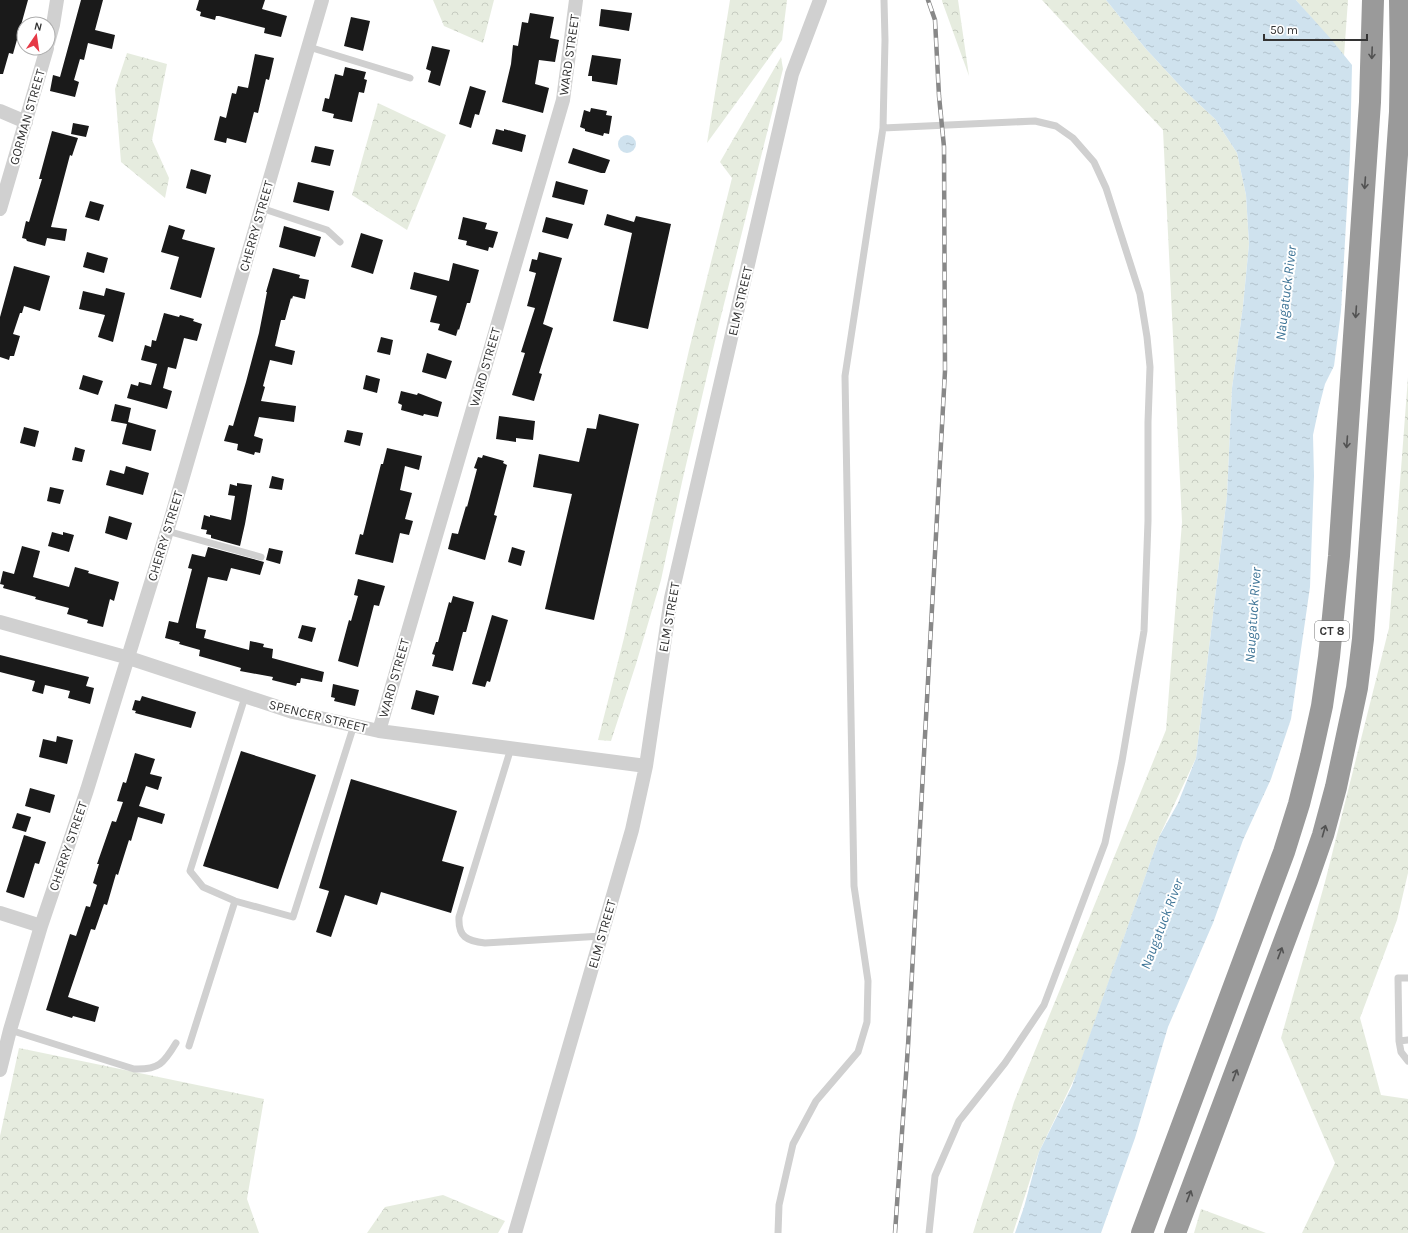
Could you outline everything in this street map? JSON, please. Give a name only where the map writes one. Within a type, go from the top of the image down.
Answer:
[{"type":"highway","name":"CT 8","points":[[1142,1233],[1284,852],[1299,804],[1322,706],[1330,657],[1339,556],[1370,102],[1373,0]]},
{"type":"highway","name":"CT 8","points":[[1175,1233],[1323,835],[1336,787],[1357,688],[1367,590],[1397,155],[1401,69],[1400,0]]},
{"type":"street","points":[[54,16],[57,0]]},
{"type":"street","name":"CHERRY STREET","points":[[0,1070],[10,1030],[41,926],[87,790],[167,531],[322,0]]},
{"type":"street","name":"WARD STREET","points":[[379,731],[563,100],[576,0]]},
{"type":"street","name":"ELM STREET","points":[[515,1233],[632,830],[646,766],[673,590],[792,74],[820,0]]},
{"type":"street","name":"GORMAN STREET","points":[[0,209],[45,56]]},
{"type":"street","points":[[0,111],[26,122]]},
{"type":"street","name":"SPENCER STREET","points":[[0,622],[128,658],[293,712],[379,731],[646,766]]},
{"type":"street","points":[[0,913],[41,926]]},
{"type":"lane","points":[[778,1233],[779,1205],[793,1144],[816,1101],[858,1052],[867,1022],[868,981],[854,886],[845,376],[884,128],[886,40],[884,0]]},
{"type":"lane","points":[[308,48],[410,78]]},
{"type":"lane","points":[[884,128],[1035,121],[1056,126],[1073,138],[1094,162],[1106,188],[1140,294],[1150,368],[1148,422],[1148,521],[1144,632],[1122,761],[1106,843],[1044,1005],[1005,1063],[959,1121],[935,1176],[929,1233]]},
{"type":"lane","points":[[261,208],[327,230],[340,242]]},
{"type":"lane","points":[[167,531],[261,557]]},
{"type":"lane","points":[[245,696],[190,871],[203,887],[235,901],[293,917],[354,725]]},
{"type":"lane","points":[[511,748],[459,917],[459,927],[464,936],[474,942],[485,943],[602,936]]},
{"type":"lane","points":[[188,1046],[235,901]]},
{"type":"lane","points":[[1408,978],[1398,978],[1399,1041],[1401,1052],[1408,1061]]},
{"type":"lane","points":[[10,1030],[134,1069],[152,1068],[160,1065],[167,1059],[176,1043]]},
{"type":"lane","points":[[1399,1041],[1408,1040]]},
{"type":"green space","points":[[433,0],[494,0],[483,43],[444,26]]},
{"type":"green space","points":[[730,0],[787,0],[782,40],[707,143]]},
{"type":"green space","points":[[958,0],[969,76],[942,1]]},
{"type":"green space","points":[[1042,0],[1106,0],[1146,49],[1184,90],[1215,119],[1237,153],[1246,195],[1249,244],[1243,306],[1232,388],[1227,496],[1196,758],[1159,837],[1077,1073],[1039,1152],[1013,1233],[973,1233],[1014,1102],[1166,730],[1182,522],[1163,130]]},
{"type":"green space","points":[[1296,0],[1348,0],[1344,56]]},
{"type":"green space","points":[[127,53],[167,64],[152,140],[169,178],[165,198],[121,162],[115,89]]},
{"type":"green space","points":[[781,57],[783,69],[720,320],[682,482],[661,580],[611,741],[598,740],[624,638],[689,350],[732,178],[720,162]]},
{"type":"green space","points":[[378,103],[446,135],[407,230],[352,195]]},
{"type":"green space","points":[[1408,377],[1408,873],[1397,920],[1360,1018],[1381,1095],[1408,1099],[1408,1233],[1302,1233],[1335,1163],[1281,1038],[1325,882],[1389,628]]},
{"type":"green space","points":[[19,1048],[264,1099],[247,1199],[259,1233],[0,1233],[0,1136]]},
{"type":"green space","points":[[443,1195],[505,1221],[498,1233],[367,1233],[385,1207]]},
{"type":"green space","points":[[1201,1209],[1266,1233],[1194,1233]]},
{"type":"water","name":"Naugatuck River","points":[[1106,0],[1296,0],[1352,65],[1350,154],[1341,311],[1334,366],[1325,384],[1313,435],[1314,476],[1310,587],[1291,719],[1271,779],[1243,840],[1213,923],[1168,1027],[1135,1138],[1101,1233],[1015,1233],[1024,1207],[1039,1152],[1072,1086],[1159,837],[1178,803],[1196,758],[1227,496],[1232,388],[1243,306],[1249,244],[1246,195],[1237,153],[1215,119],[1184,90],[1146,49]]},
{"type":"water","points":[[627,135],[633,138],[636,144],[633,150],[627,153],[621,150],[618,144],[621,138]]},
{"type":"building","points":[[0,0],[28,0],[24,16],[16,16],[16,43],[13,54],[9,53],[3,74],[0,74]]},
{"type":"building","points":[[81,0],[103,0],[95,30],[115,35],[112,49],[88,43],[84,60],[80,59],[74,80],[79,82],[75,97],[50,91],[53,75],[60,77]]},
{"type":"building","points":[[199,0],[265,0],[262,9],[287,16],[281,37],[264,33],[265,28],[219,16],[216,16],[215,20],[200,16],[201,12],[196,10]]},
{"type":"building","points":[[601,9],[632,13],[629,31],[599,26]]},
{"type":"building","points":[[530,13],[554,17],[550,38],[559,40],[555,62],[539,60],[535,84],[549,88],[543,113],[502,102],[511,64],[513,45],[518,46],[522,22],[528,23]]},
{"type":"building","points":[[351,17],[370,21],[363,51],[344,46]]},
{"type":"building","points":[[432,46],[450,50],[440,86],[428,82],[431,71],[426,69]]},
{"type":"building","points":[[255,54],[274,58],[269,80],[266,79],[258,113],[254,112],[246,143],[227,138],[226,143],[214,140],[220,116],[226,118],[232,93],[236,94],[238,86],[248,88]]},
{"type":"building","points":[[592,55],[621,59],[617,85],[592,81],[592,76],[588,76]]},
{"type":"building","points":[[345,67],[366,72],[364,79],[367,80],[364,93],[359,92],[352,122],[333,118],[334,114],[322,111],[325,98],[329,99],[335,74],[343,76]]},
{"type":"building","points":[[470,86],[486,91],[479,115],[475,114],[471,128],[459,124]]},
{"type":"building","points":[[591,108],[607,111],[606,115],[612,116],[609,134],[604,133],[603,136],[585,131],[585,129],[580,127],[584,110],[590,112]]},
{"type":"building","points":[[73,123],[89,126],[86,137],[71,134]]},
{"type":"building","points":[[496,129],[504,131],[504,129],[526,135],[522,152],[492,144]]},
{"type":"building","points":[[52,131],[78,138],[72,156],[70,155],[51,227],[67,229],[65,241],[47,238],[45,246],[22,238],[26,221],[29,222],[42,179],[39,179]]},
{"type":"building","points":[[315,146],[334,150],[330,166],[311,162]]},
{"type":"building","points":[[573,148],[610,160],[605,173],[568,163]]},
{"type":"building","points":[[191,169],[211,175],[206,194],[186,188]]},
{"type":"building","points":[[556,181],[588,190],[584,205],[552,197]]},
{"type":"building","points":[[298,182],[334,191],[329,211],[293,202]]},
{"type":"building","points":[[90,201],[104,205],[99,221],[85,217]]},
{"type":"building","points":[[607,214],[634,222],[636,216],[671,224],[648,329],[613,321],[632,233],[604,225]]},
{"type":"building","points":[[463,217],[487,223],[485,229],[498,232],[493,248],[489,247],[488,251],[466,245],[467,241],[458,239]]},
{"type":"building","points":[[546,217],[573,224],[568,239],[542,232]]},
{"type":"building","points":[[169,225],[185,230],[182,239],[215,248],[201,298],[170,289],[179,257],[161,252]]},
{"type":"building","points":[[284,226],[321,237],[315,257],[279,247]]},
{"type":"building","points":[[361,233],[383,240],[373,274],[351,267]]},
{"type":"building","points":[[87,252],[108,258],[104,273],[83,267]]},
{"type":"building","points":[[539,252],[562,258],[543,324],[553,328],[539,373],[542,374],[534,401],[512,395],[525,353],[521,352],[535,308],[527,306],[536,273],[529,271],[532,259],[537,260]]},
{"type":"building","points":[[453,263],[479,270],[470,303],[467,303],[456,336],[438,330],[440,324],[430,322],[437,296],[410,289],[414,272],[449,281]]},
{"type":"building","points":[[14,266],[50,276],[40,311],[24,306],[22,313],[20,313],[13,334],[20,336],[14,356],[10,356],[9,360],[0,357],[0,317]]},
{"type":"building","points":[[273,268],[300,275],[299,278],[309,280],[305,299],[293,296],[292,299],[291,298],[285,320],[281,320],[275,346],[295,351],[292,365],[270,360],[263,386],[265,387],[261,401],[296,406],[294,422],[259,417],[254,436],[263,439],[260,453],[255,452],[254,455],[237,450],[238,444],[224,441],[229,425],[233,426],[246,382],[259,333],[266,292]]},
{"type":"building","points":[[106,288],[125,293],[113,342],[98,337],[105,315],[79,309],[83,291],[104,296]]},
{"type":"building","points":[[164,313],[194,319],[193,321],[202,324],[197,341],[184,338],[176,369],[168,367],[163,388],[172,391],[167,409],[127,398],[131,384],[138,386],[139,382],[151,385],[157,364],[141,360],[145,345],[151,347],[152,340],[156,341]]},
{"type":"building","points":[[381,337],[393,340],[390,355],[377,352]]},
{"type":"building","points":[[427,353],[452,361],[446,379],[422,372]]},
{"type":"building","points":[[83,375],[103,381],[98,395],[79,389]]},
{"type":"building","points":[[366,375],[380,379],[377,393],[363,389]]},
{"type":"building","points":[[401,391],[417,395],[418,393],[442,402],[438,417],[424,414],[423,416],[401,410],[402,405],[398,403]]},
{"type":"building","points":[[115,404],[131,408],[128,422],[156,430],[151,451],[122,444],[127,424],[111,421]]},
{"type":"building","points":[[599,414],[639,424],[594,620],[545,609],[572,494],[533,487],[539,454],[579,462],[587,428],[596,429]]},
{"type":"building","points":[[499,416],[535,421],[533,440],[516,438],[516,442],[496,439]]},
{"type":"building","points":[[24,427],[39,431],[35,447],[20,443]]},
{"type":"building","points":[[347,430],[363,433],[360,446],[344,442]]},
{"type":"building","points":[[75,447],[85,450],[82,462],[72,460]]},
{"type":"building","points":[[387,448],[422,456],[419,470],[405,466],[400,490],[412,493],[405,519],[413,521],[409,535],[400,533],[393,563],[355,554],[360,534],[363,535],[381,464],[383,464]]},
{"type":"building","points":[[483,455],[504,461],[503,463],[507,465],[494,515],[497,516],[485,560],[448,549],[452,533],[458,534],[477,469],[474,468],[478,457],[482,458]]},
{"type":"building","points":[[126,466],[149,473],[143,495],[106,485],[110,470],[124,474]]},
{"type":"building","points":[[272,476],[284,479],[282,490],[269,488]]},
{"type":"building","points":[[237,483],[252,485],[240,546],[211,538],[211,535],[206,534],[207,530],[201,529],[204,515],[231,520],[235,496],[228,495],[230,484],[237,486]]},
{"type":"building","points":[[50,487],[64,490],[60,504],[47,501]]},
{"type":"building","points":[[109,516],[132,523],[127,540],[105,533]]},
{"type":"building","points":[[52,532],[63,535],[63,532],[74,535],[69,552],[48,546]]},
{"type":"building","points":[[22,546],[40,551],[33,577],[69,587],[75,567],[89,571],[88,573],[119,582],[114,601],[110,599],[103,627],[87,623],[88,620],[67,614],[69,608],[35,599],[36,597],[3,588],[4,585],[0,584],[3,571],[14,574]]},
{"type":"building","points":[[208,547],[264,562],[260,575],[231,568],[227,581],[208,577],[196,625],[196,628],[206,630],[204,638],[249,650],[250,641],[264,644],[263,647],[273,649],[272,658],[324,672],[322,682],[301,678],[300,683],[297,683],[296,686],[272,680],[273,677],[240,671],[241,668],[199,656],[200,650],[165,638],[169,621],[178,623],[192,569],[188,568],[192,554],[205,557]]},
{"type":"building","points":[[512,547],[525,551],[521,566],[508,562]]},
{"type":"building","points":[[269,548],[283,551],[280,564],[266,560]]},
{"type":"building","points":[[358,579],[385,586],[379,606],[374,605],[358,667],[338,661],[349,620],[351,621],[358,596],[354,595]]},
{"type":"building","points":[[453,596],[474,602],[466,632],[463,632],[453,671],[432,666],[435,655],[432,654],[436,642],[438,642],[449,602],[451,603]]},
{"type":"building","points":[[492,615],[508,620],[490,682],[487,681],[485,687],[472,684]]},
{"type":"building","points":[[302,625],[316,628],[312,642],[298,638]]},
{"type":"building","points":[[0,655],[89,677],[86,686],[94,688],[90,704],[68,698],[70,691],[45,685],[43,694],[32,691],[35,681],[0,672]]},
{"type":"building","points":[[333,684],[359,690],[355,706],[334,701],[335,698],[331,697]]},
{"type":"building","points":[[416,690],[439,696],[434,715],[411,709]]},
{"type":"building","points":[[142,696],[196,712],[191,728],[135,713],[136,711],[132,710],[135,700],[140,701]]},
{"type":"building","points":[[57,736],[73,740],[67,764],[39,757],[43,739],[56,742]]},
{"type":"building","points":[[241,751],[316,775],[278,889],[203,866]]},
{"type":"building","points":[[135,753],[155,759],[150,774],[162,777],[158,790],[146,786],[139,806],[165,814],[162,824],[138,817],[131,841],[129,840],[118,875],[116,874],[107,905],[104,904],[95,930],[91,929],[68,997],[99,1007],[95,1022],[73,1016],[72,1018],[46,1010],[70,934],[76,936],[86,906],[90,907],[97,885],[93,883],[99,864],[97,864],[112,821],[116,822],[123,802],[117,801],[123,782],[126,783]]},
{"type":"building","points":[[351,779],[457,811],[442,861],[464,867],[451,913],[381,892],[377,905],[345,895],[331,937],[316,932],[329,891],[319,888]]},
{"type":"building","points":[[30,788],[55,795],[50,813],[25,806]]},
{"type":"building","points":[[17,813],[31,817],[26,832],[12,828]]},
{"type":"building","points":[[24,835],[46,842],[39,864],[35,863],[24,898],[6,892]]},
{"type":"railway","points":[[895,1233],[908,1046],[945,371],[944,147],[939,96],[935,20],[928,0]]}]
